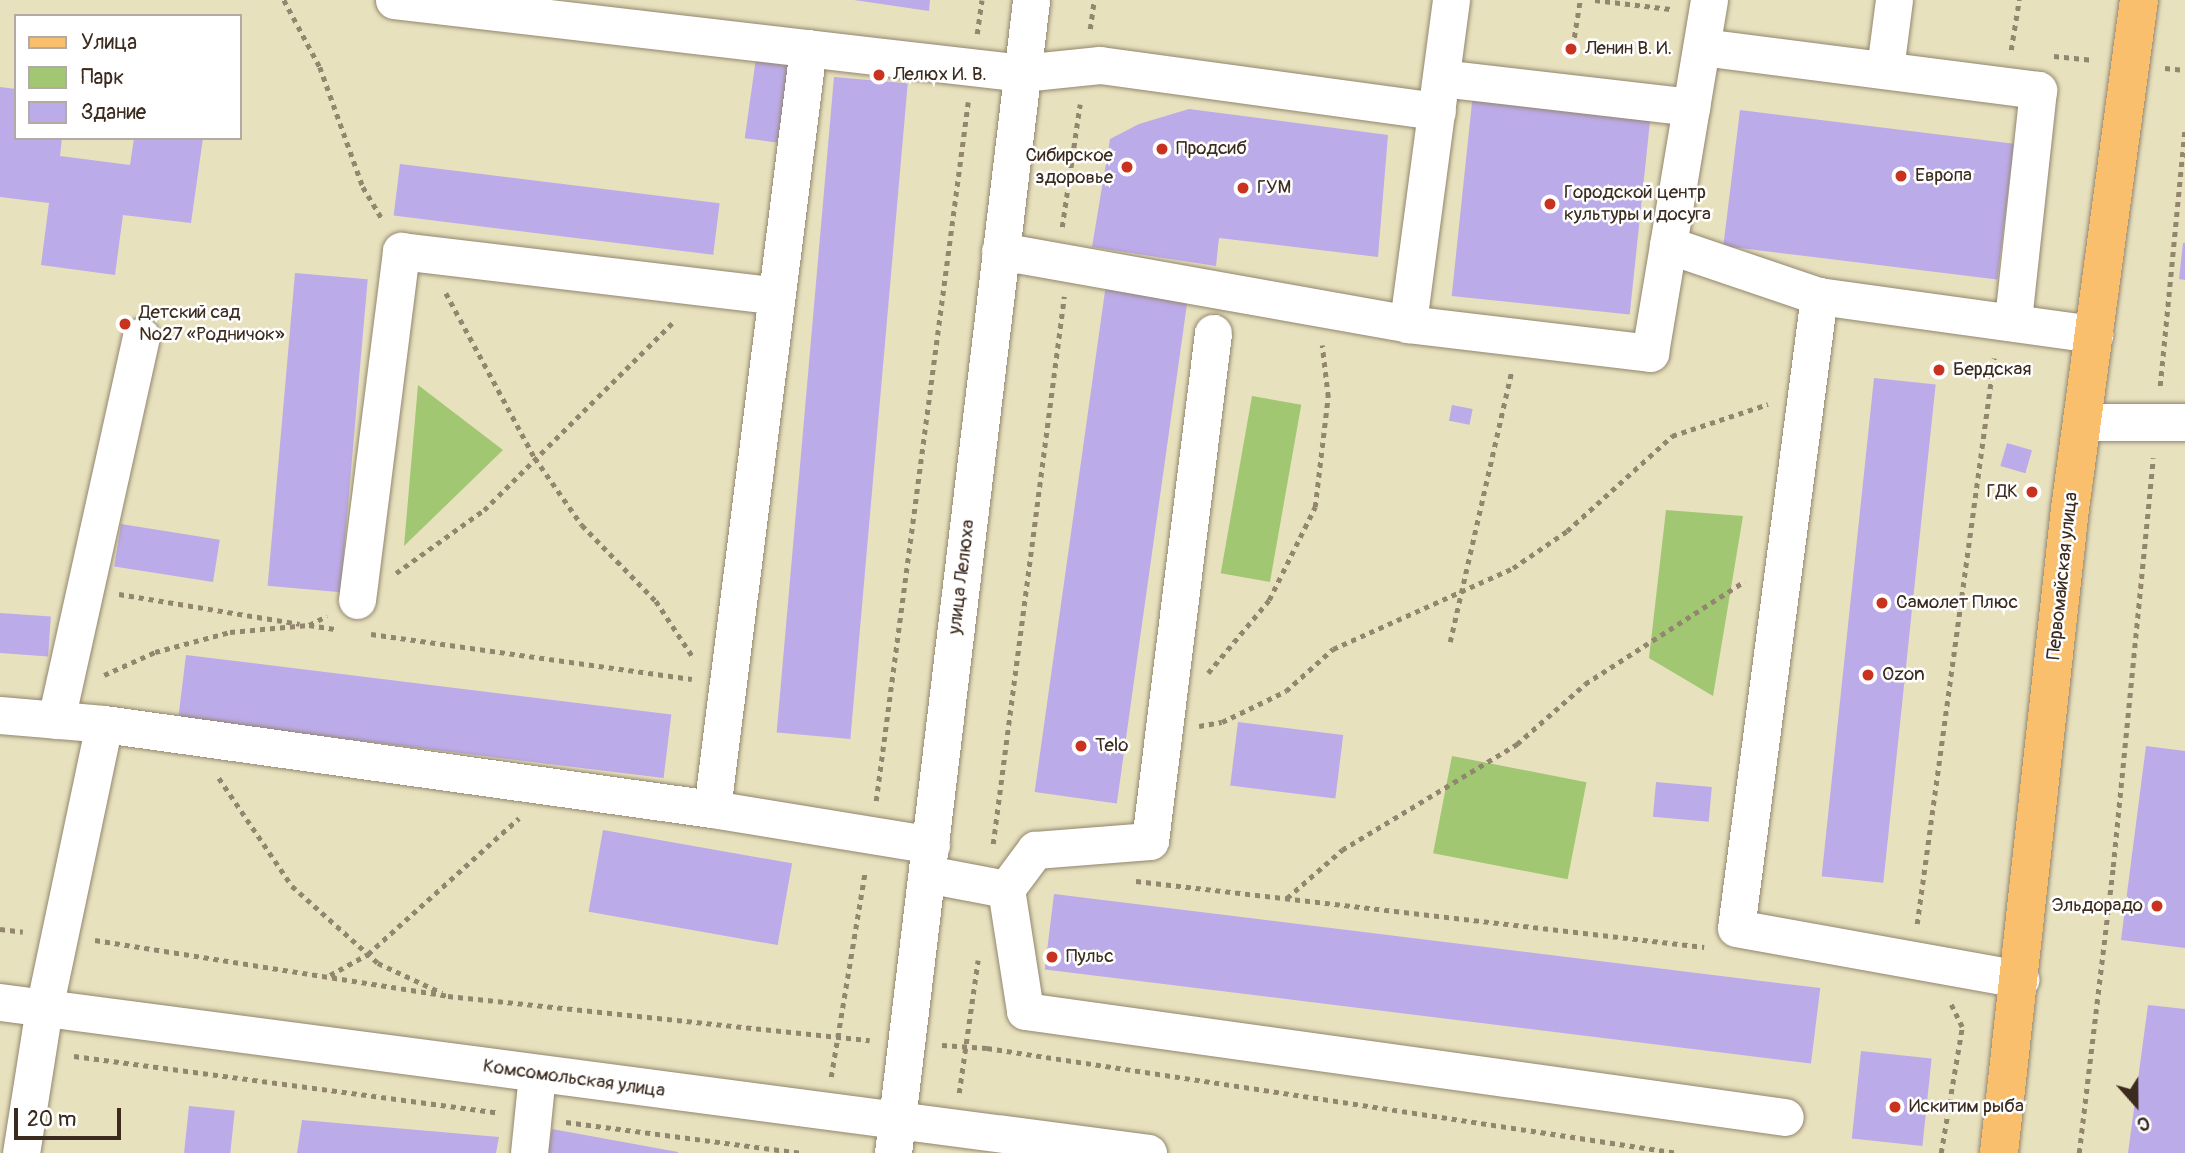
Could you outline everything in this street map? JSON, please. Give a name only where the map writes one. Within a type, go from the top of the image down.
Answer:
[{"type":"main road","name":"Первомайская улица","points":[[1999,1153],[2021,979],[2082,422],[2139,0]]},
{"type":"street","points":[[394,0],[1022,73],[1085,66],[1439,94],[1566,92],[1691,107]]},
{"type":"street","name":"улица Лелюха","points":[[895,1138],[1031,0]]},
{"type":"street","points":[[1408,324],[1451,0]]},
{"type":"street","points":[[1000,251],[1408,324],[1650,353],[1709,0]]},
{"type":"street","points":[[1885,69],[1894,0]]},
{"type":"street","points":[[1702,47],[2038,90],[2021,324]]},
{"type":"street","points":[[712,809],[807,48]]},
{"type":"street","points":[[1668,245],[1819,296],[2094,334]]},
{"type":"street","points":[[357,621],[413,253],[776,296]]},
{"type":"street","points":[[1819,296],[1736,928],[2021,979]]},
{"type":"street","points":[[996,887],[1035,850],[1150,841],[1213,333]]},
{"type":"street","points":[[58,708],[82,589],[141,336]]},
{"type":"street","points":[[2082,422],[2171,422]]},
{"type":"street","points":[[0,715],[58,708],[104,724],[712,809],[872,835],[996,887]]},
{"type":"street","points":[[21,1153],[44,1008],[104,724]]},
{"type":"street","points":[[996,887],[1024,1011],[1785,1118]]},
{"type":"street","name":"Комсомольская улица","points":[[0,1002],[828,1112],[895,1138],[954,1128],[1147,1153]]},
{"type":"street","points":[[530,1135],[537,1074]]},
{"type":"path","points":[[284,0],[320,67],[363,187],[413,253],[536,458],[582,525],[656,601],[694,659]]},
{"type":"path","points":[[828,1112],[835,1037],[872,835],[982,0]]},
{"type":"path","points":[[996,887],[1068,263],[1060,237],[1094,0]]},
{"type":"path","points":[[1566,92],[1580,0]]},
{"type":"path","points":[[2011,50],[2019,0]]},
{"type":"path","points":[[2056,69],[2057,56]]},
{"type":"path","points":[[2079,1153],[2171,422],[2185,127]]},
{"type":"path","points":[[82,589],[309,625],[357,621],[484,510],[707,288]]},
{"type":"path","points":[[1165,719],[1206,677],[1269,600],[1314,507],[1328,397],[1318,308]]},
{"type":"path","points":[[1941,1153],[1962,1027],[1916,937],[1992,360],[2021,324]]},
{"type":"path","points":[[1450,642],[1519,338]]},
{"type":"path","points":[[1165,719],[1222,722],[1286,691],[1333,649],[1513,568],[1567,531],[1672,436],[1807,391]]},
{"type":"path","points":[[1286,898],[1342,850],[1517,744],[1585,684],[1785,556]]},
{"type":"path","points":[[58,708],[155,652],[230,632],[357,621],[710,682],[725,704]]},
{"type":"path","points":[[191,736],[292,886],[368,954],[448,996]]},
{"type":"path","points":[[328,976],[368,954],[553,787]]},
{"type":"path","points":[[1128,880],[1735,950],[1736,928]]},
{"type":"path","points":[[0,929],[448,996],[835,1037],[967,1046],[1678,1153]]},
{"type":"path","points":[[954,1128],[979,953]]},
{"type":"path","points":[[37,1051],[530,1135],[800,1153]]},
{"type":"green space","points":[[418,385],[503,450],[404,546]]},
{"type":"green space","points":[[1252,396],[1301,405],[1270,582],[1221,573]]},
{"type":"green space","points":[[1666,510],[1743,516],[1713,696],[1649,658]]},
{"type":"green space","points":[[1452,756],[1586,782],[1568,879],[1433,853]]},
{"type":"building","points":[[854,0],[930,0],[929,11]]},
{"type":"building","points":[[757,51],[798,57],[785,144],[745,138]]},
{"type":"building","points":[[834,77],[908,83],[850,739],[777,732]]},
{"type":"building","points":[[0,87],[14,89],[14,140],[62,140],[60,156],[130,165],[134,140],[203,140],[191,223],[123,215],[115,275],[41,265],[49,203],[0,197]]},
{"type":"building","name":"Городской центр культуры и досуга","points":[[1473,93],[1651,112],[1630,315],[1452,296]]},
{"type":"building","name":"ГУМ","points":[[1189,109],[1388,135],[1378,257],[1219,238],[1216,266],[1092,247],[1110,139],[1139,124]]},
{"type":"building","points":[[1740,110],[2014,144],[1997,280],[1723,246]]},
{"type":"building","points":[[400,164],[720,203],[713,255],[394,216]]},
{"type":"building","points":[[2185,243],[2185,280],[2179,279]]},
{"type":"building","points":[[295,273],[368,279],[340,592],[268,586]]},
{"type":"building","points":[[1106,284],[1188,296],[1117,804],[1035,792]]},
{"type":"building","points":[[1874,378],[1936,384],[1883,883],[1822,876]]},
{"type":"building","points":[[1452,405],[1473,409],[1470,425],[1449,421]]},
{"type":"building","points":[[2007,443],[2032,450],[2025,473],[2000,466]]},
{"type":"building","points":[[121,524],[220,540],[213,582],[114,566]]},
{"type":"building","points":[[0,613],[51,617],[48,656],[0,653]]},
{"type":"building","points":[[186,655],[671,715],[664,778],[178,719]]},
{"type":"building","points":[[1238,722],[1343,735],[1335,798],[1230,786]]},
{"type":"building","points":[[2146,746],[2185,751],[2185,948],[2121,940]]},
{"type":"building","points":[[1656,782],[1712,787],[1709,822],[1653,817]]},
{"type":"building","points":[[603,830],[792,863],[778,945],[589,912]]},
{"type":"building","points":[[1054,894],[1820,988],[1811,1064],[1045,969]]},
{"type":"building","points":[[2148,1005],[2185,1009],[2185,1153],[2128,1153]]},
{"type":"building","points":[[1861,1051],[1932,1058],[1922,1146],[1852,1139]]},
{"type":"building","points":[[189,1106],[235,1111],[230,1153],[184,1153]]},
{"type":"building","points":[[302,1120],[499,1137],[496,1153],[297,1153]]},
{"type":"building","points":[[552,1129],[678,1152],[678,1153],[548,1153]]},
{"type":"place","name":"Ленин В. И.","points":[[1571,49]]},
{"type":"place","name":"Лелюх И. В.","points":[[879,75]]},
{"type":"place","name":"Продсиб","points":[[1162,149]]},
{"type":"place","name":"Сибирское здоровье","points":[[1127,167]]},
{"type":"place","name":"Европа","points":[[1901,176]]},
{"type":"place","name":"ГУМ","points":[[1243,188]]},
{"type":"place","name":"Городской центр культуры и досуга","points":[[1550,204]]},
{"type":"place","name":"Детский сад №27 «Родничок»","points":[[125,324]]},
{"type":"place","name":"Бердская","points":[[1939,370]]},
{"type":"place","name":"ГДК","points":[[2032,492]]},
{"type":"place","name":"Самолет Плюс","points":[[1882,603]]},
{"type":"place","name":"Ozon","points":[[1868,675]]},
{"type":"place","name":"Telo","points":[[1081,746]]},
{"type":"place","name":"Эльдорадо","points":[[2157,906]]},
{"type":"place","name":"Пульс","points":[[1052,957]]},
{"type":"place","name":"Искитим рыба","points":[[1895,1107]]}]
